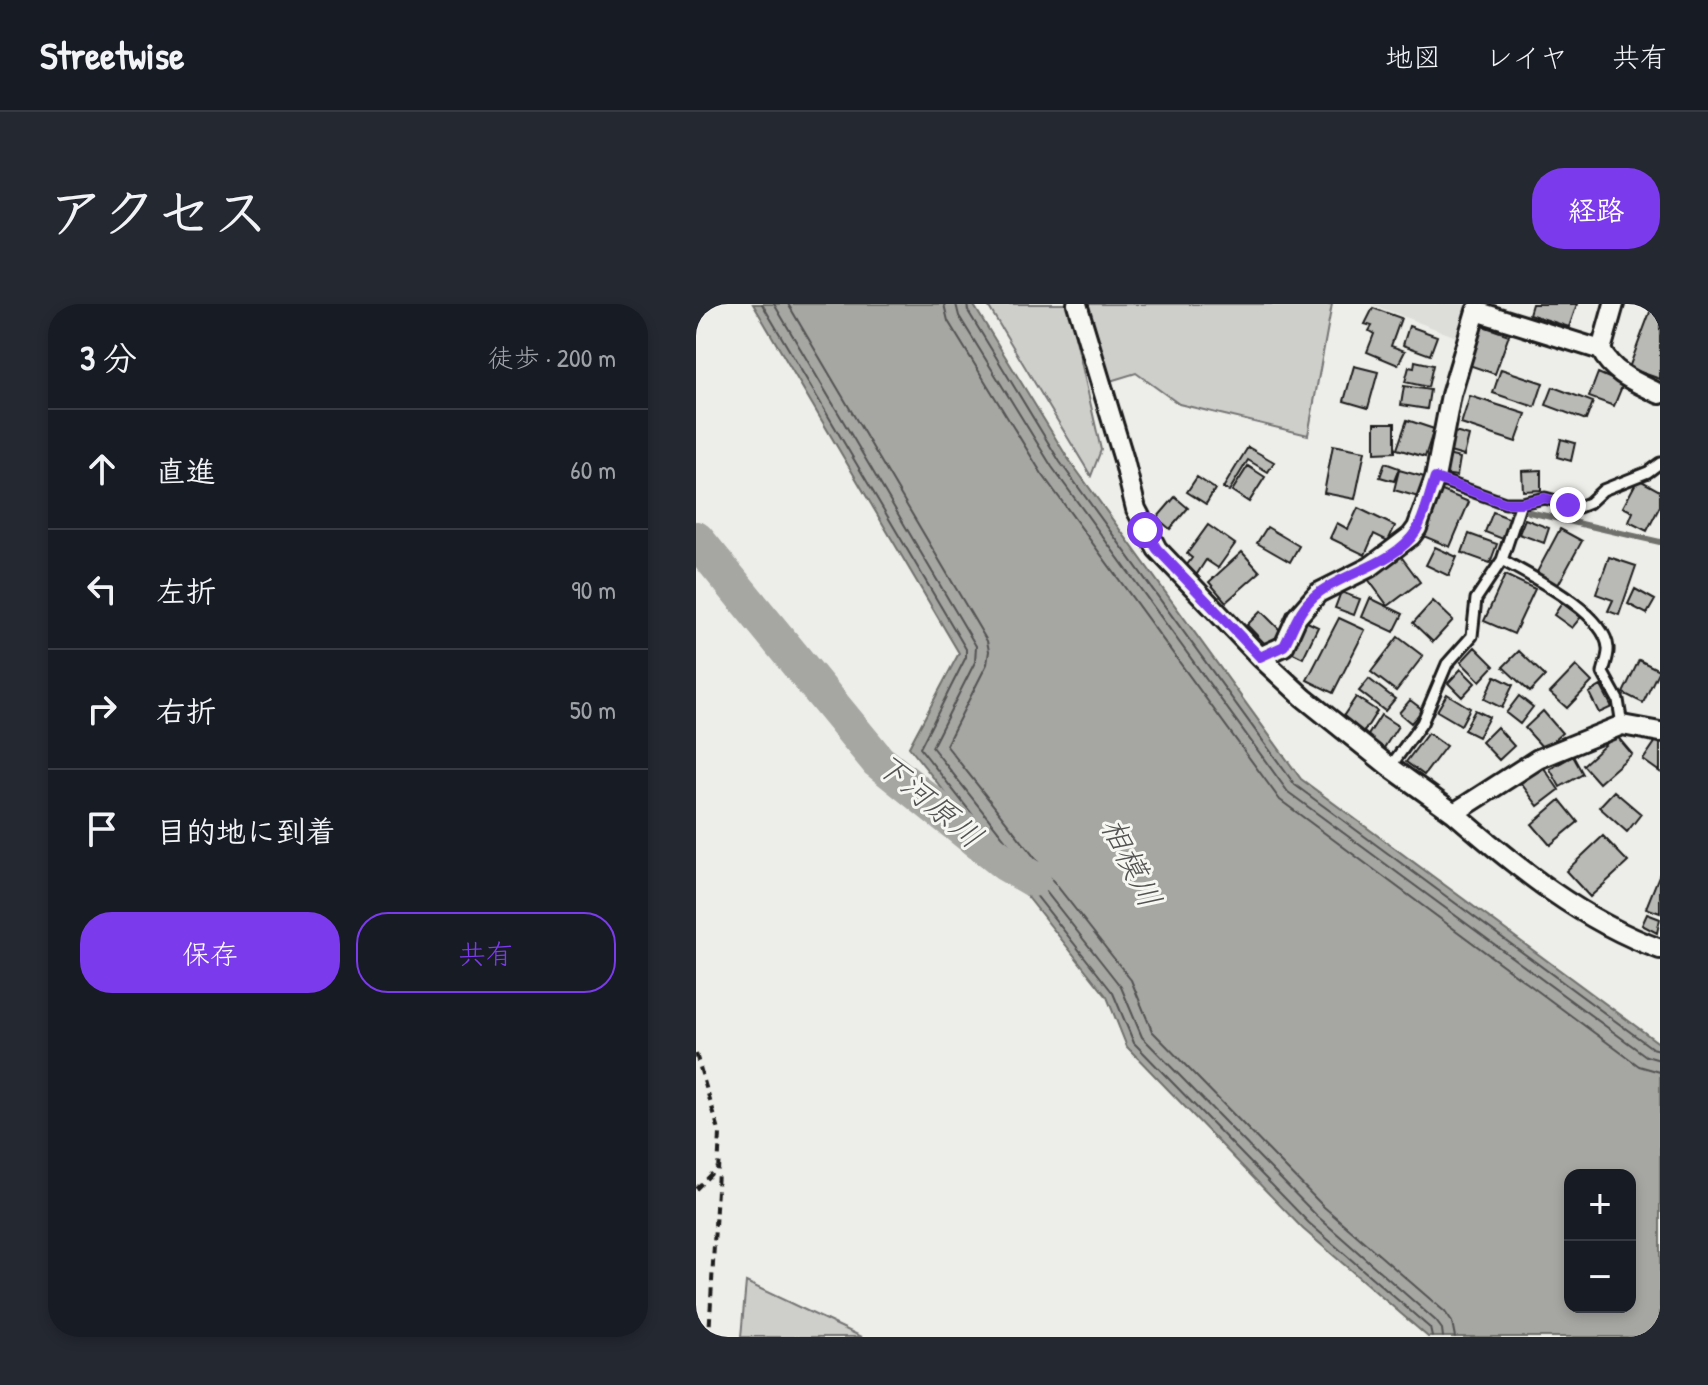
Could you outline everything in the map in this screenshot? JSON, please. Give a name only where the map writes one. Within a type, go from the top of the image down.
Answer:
[{"type":"street","points":[[1077,304],[1136,509],[1157,549],[1260,657],[1320,712],[1558,895],[1606,925],[1660,949]]},
{"type":"street","points":[[1601,350],[1614,304]]},
{"type":"street","points":[[1260,657],[1284,646],[1297,617],[1318,593],[1370,567],[1417,528],[1435,478],[1455,382],[1475,308],[1601,350],[1613,368],[1660,394]]},
{"type":"street","points":[[1454,813],[1538,759],[1622,725],[1660,732]]},
{"type":"lane","points":[[1435,478],[1505,503],[1545,498],[1584,506],[1603,490],[1648,472],[1660,463]]},
{"type":"lane","points":[[1390,767],[1422,723],[1447,664],[1472,636],[1476,599],[1502,560],[1521,503]]},
{"type":"lane","points":[[1502,560],[1574,601],[1603,633],[1608,648],[1603,673],[1618,700],[1622,725]]},
{"type":"path","points":[[696,1054],[720,1134],[709,1337]]},
{"type":"path","points":[[696,1189],[718,1167]]},
{"type":"shaded area","points":[[987,304],[1068,304],[1101,450],[1091,476]]},
{"type":"shaded area","points":[[1083,304],[1332,304],[1308,435],[1179,404],[1136,373],[1110,381]]},
{"type":"shaded area","points":[[1371,304],[1468,304],[1459,338]]},
{"type":"shaded area","points":[[746,1282],[862,1337],[741,1337]]},
{"type":"water","name":"相模川","points":[[753,304],[973,304],[1067,457],[1301,779],[1660,1044],[1660,1337],[1428,1337],[1303,1229],[1127,1047],[1107,997],[909,747],[959,653]]},
{"type":"building","points":[[1532,304],[1577,304],[1569,327],[1529,314]]},
{"type":"building","points":[[1653,304],[1660,304],[1660,379],[1629,368]]},
{"type":"building","points":[[1373,308],[1401,318],[1391,346],[1405,351],[1398,365],[1367,352],[1374,334],[1369,331],[1372,326],[1365,324]]},
{"type":"building","points":[[1480,325],[1509,335],[1495,374],[1466,364]]},
{"type":"building","points":[[1409,326],[1437,336],[1430,355],[1403,345]]},
{"type":"building","points":[[1415,361],[1433,365],[1428,387],[1405,382],[1409,367],[1414,368]]},
{"type":"building","points":[[1354,366],[1378,372],[1368,408],[1344,401]]},
{"type":"building","points":[[1501,369],[1543,383],[1535,407],[1493,393]]},
{"type":"building","points":[[1598,373],[1623,384],[1614,406],[1589,397]]},
{"type":"building","points":[[1404,386],[1430,390],[1427,409],[1401,405]]},
{"type":"building","points":[[1553,387],[1593,402],[1586,420],[1546,405]]},
{"type":"building","points":[[1470,396],[1526,414],[1516,442],[1461,424]]},
{"type":"building","points":[[1407,420],[1434,429],[1425,457],[1397,449]]},
{"type":"building","points":[[1375,423],[1395,423],[1395,452],[1375,453]]},
{"type":"building","points":[[1451,431],[1469,436],[1464,456],[1446,451]]},
{"type":"building","points":[[1561,439],[1575,443],[1571,461],[1557,457]]},
{"type":"building","points":[[1333,445],[1365,451],[1355,499],[1324,493]]},
{"type":"building","points":[[1248,447],[1274,462],[1268,472],[1248,460],[1229,491],[1223,488]]},
{"type":"building","points":[[1447,455],[1460,458],[1457,476],[1443,474]]},
{"type":"building","points":[[1385,463],[1399,468],[1394,481],[1380,477]]},
{"type":"building","points":[[1248,466],[1265,477],[1249,502],[1232,491]]},
{"type":"building","points":[[1399,470],[1428,478],[1422,498],[1394,490]]},
{"type":"building","points":[[1541,470],[1541,490],[1523,491],[1522,471]]},
{"type":"building","points":[[1197,477],[1215,489],[1206,504],[1187,492]]},
{"type":"building","points":[[1638,479],[1660,491],[1660,506],[1647,531],[1629,522],[1633,512],[1623,507]]},
{"type":"building","points":[[1440,490],[1469,502],[1450,547],[1421,535]]},
{"type":"building","points":[[1175,497],[1188,508],[1170,529],[1157,518]]},
{"type":"building","points":[[1358,508],[1395,526],[1388,541],[1374,534],[1365,555],[1330,538],[1337,523],[1348,529]]},
{"type":"building","points":[[1493,512],[1511,519],[1503,539],[1485,532]]},
{"type":"building","points":[[1525,519],[1549,528],[1544,543],[1519,534]]},
{"type":"building","points":[[1208,525],[1235,544],[1218,568],[1206,560],[1195,577],[1184,569],[1192,558],[1187,554]]},
{"type":"building","points":[[1267,527],[1299,546],[1290,562],[1257,543]]},
{"type":"building","points":[[1560,529],[1582,541],[1558,585],[1536,574]]},
{"type":"building","points":[[1469,534],[1497,544],[1490,563],[1462,553]]},
{"type":"building","points":[[1435,547],[1457,557],[1449,576],[1426,565]]},
{"type":"building","points":[[1242,552],[1260,572],[1226,602],[1209,582]]},
{"type":"building","points":[[1400,555],[1420,582],[1388,606],[1368,579]]},
{"type":"building","points":[[1609,557],[1636,566],[1619,615],[1608,611],[1613,600],[1596,594]]},
{"type":"building","points":[[1505,575],[1535,589],[1514,634],[1484,621]]},
{"type":"building","points":[[1635,589],[1655,600],[1647,614],[1628,604]]},
{"type":"building","points":[[1341,592],[1360,599],[1354,615],[1335,608]]},
{"type":"building","points":[[1370,598],[1403,614],[1394,632],[1362,617]]},
{"type":"building","points":[[1433,601],[1453,620],[1433,642],[1413,623]]},
{"type":"building","points":[[1562,603],[1581,617],[1572,628],[1554,615]]},
{"type":"building","points":[[1261,611],[1282,632],[1267,646],[1247,625]]},
{"type":"building","points":[[1339,618],[1365,630],[1333,693],[1307,680]]},
{"type":"building","points":[[1305,621],[1318,627],[1303,658],[1289,651]]},
{"type":"building","points":[[1398,637],[1423,656],[1396,691],[1371,672]]},
{"type":"building","points":[[1475,647],[1494,666],[1480,681],[1461,662]]},
{"type":"building","points":[[1519,651],[1545,676],[1530,692],[1503,667]]},
{"type":"building","points":[[1639,660],[1659,670],[1643,703],[1623,693]]},
{"type":"building","points":[[1576,666],[1592,682],[1567,708],[1550,693]]},
{"type":"building","points":[[1461,669],[1475,683],[1462,697],[1448,683]]},
{"type":"building","points":[[1495,676],[1513,685],[1502,708],[1484,699]]},
{"type":"building","points":[[1369,679],[1395,699],[1385,711],[1359,691]]},
{"type":"building","points":[[1601,686],[1612,707],[1599,713],[1589,693]]},
{"type":"building","points":[[1447,694],[1470,708],[1461,725],[1437,711]]},
{"type":"building","points":[[1519,696],[1533,707],[1520,724],[1506,713]]},
{"type":"building","points":[[1356,697],[1377,711],[1362,735],[1340,721]]},
{"type":"building","points":[[1410,700],[1423,710],[1411,723],[1399,713]]},
{"type":"building","points":[[1475,710],[1489,717],[1478,737],[1464,730]]},
{"type":"building","points":[[1543,711],[1562,733],[1544,749],[1525,728]]},
{"type":"building","points":[[1381,715],[1398,726],[1382,751],[1365,740]]},
{"type":"building","points":[[1497,727],[1514,746],[1499,760],[1482,742]]},
{"type":"building","points":[[1428,733],[1446,746],[1424,775],[1406,762]]},
{"type":"building","points":[[1616,735],[1632,754],[1599,783],[1583,765]]},
{"type":"building","points":[[1656,741],[1660,744],[1660,772],[1643,760]]},
{"type":"building","points":[[1573,756],[1583,774],[1560,787],[1550,769]]},
{"type":"building","points":[[1542,765],[1559,790],[1538,806],[1520,782]]},
{"type":"building","points":[[1614,791],[1641,814],[1627,832],[1599,807]]},
{"type":"building","points":[[1560,800],[1578,822],[1550,845],[1532,824]]},
{"type":"building","points":[[1603,836],[1628,862],[1590,897],[1566,871]]},
{"type":"building","points":[[1660,873],[1660,913],[1646,908]]},
{"type":"building","points":[[1647,914],[1660,919],[1657,933],[1642,925]]},
{"type":"waterway","points":[[1529,512],[1660,542]]},
{"type":"waterway","name":"下河原川","points":[[696,539],[878,761],[1005,863],[1033,879]]},
{"type":"route","points":[[1145,530],[1157,549],[1260,657],[1284,646],[1297,617],[1318,593],[1370,567],[1411,536],[1417,528],[1435,478],[1505,503],[1545,498],[1568,505]]}]
